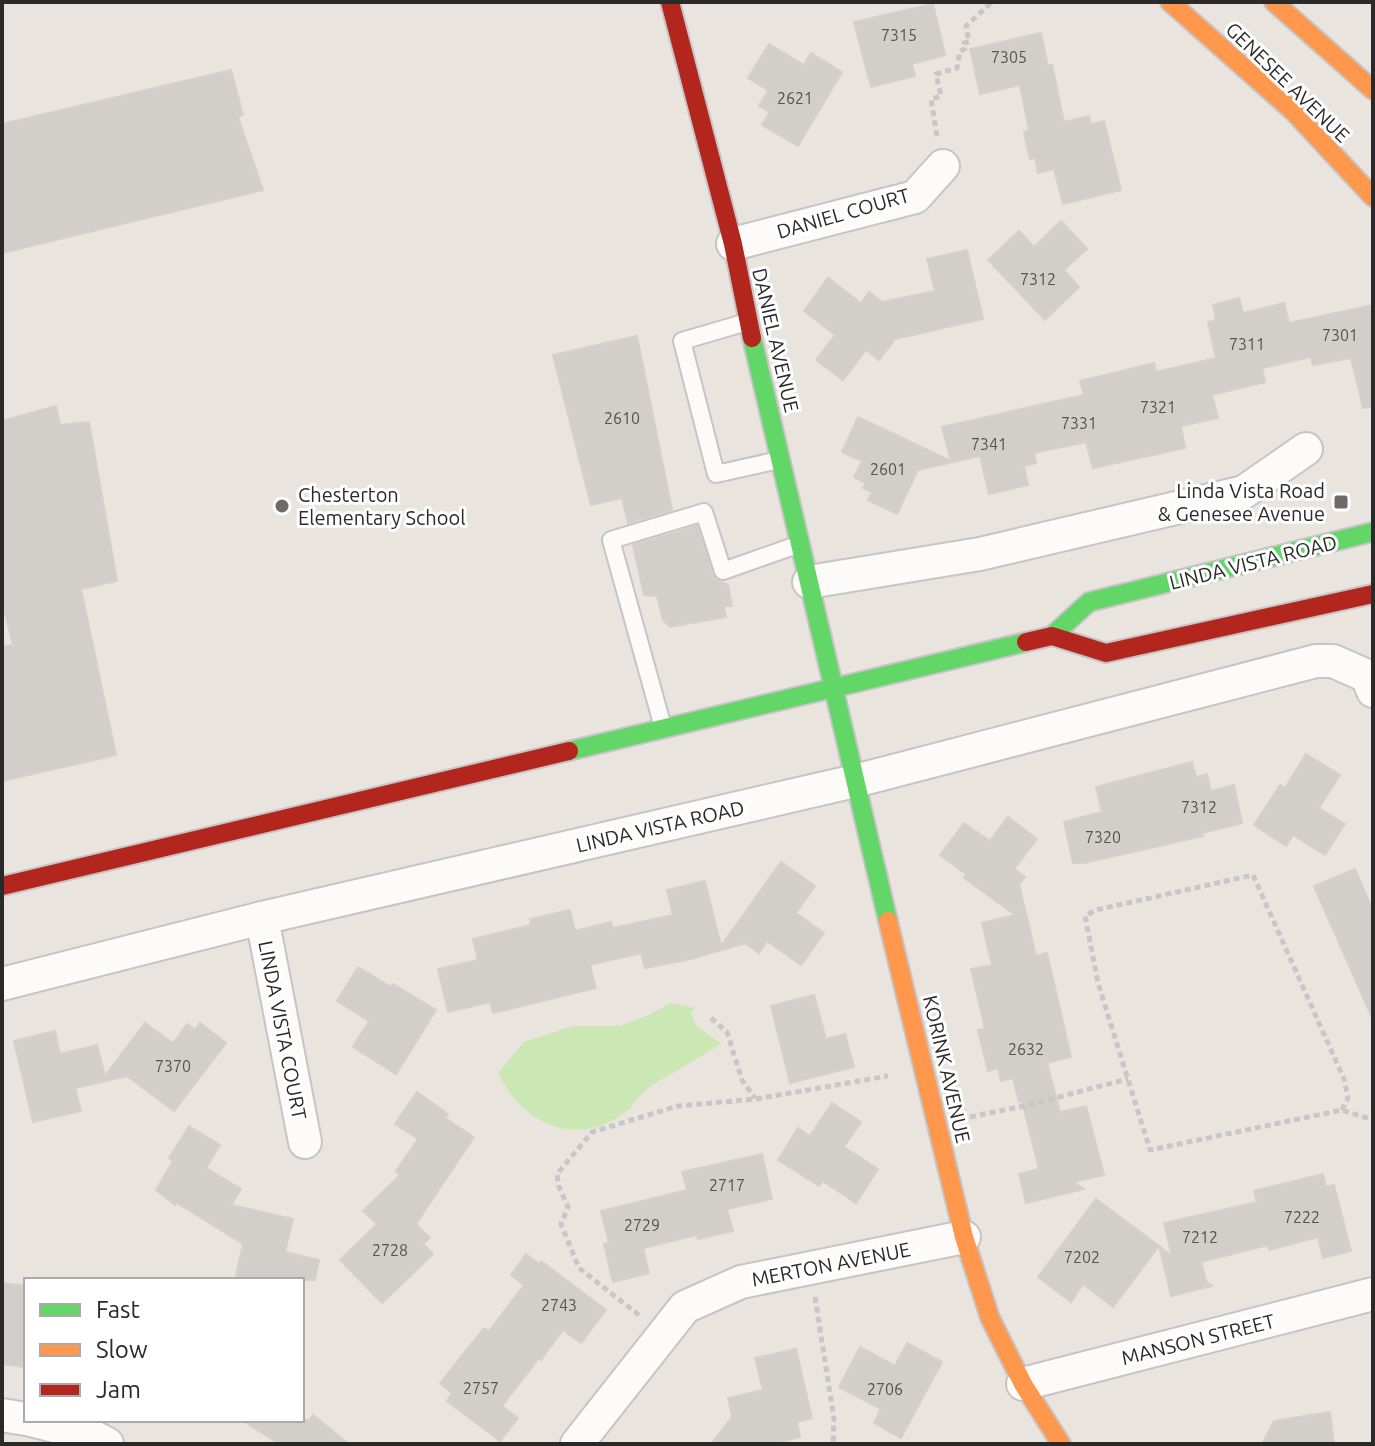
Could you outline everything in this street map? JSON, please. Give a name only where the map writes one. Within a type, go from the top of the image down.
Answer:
[{"type":"main road","name":"DANIEL AVENUE","points":[[670,2],[733,244],[832,688]]},
{"type":"main road","name":"GENESEE AVENUE","points":[[1170,2],[1294,112],[1373,197]]},
{"type":"main road","points":[[1274,2],[1373,90]]},
{"type":"main road","name":"LINDA VISTA ROAD","points":[[2,886],[1052,636],[1089,602],[1373,532]]},
{"type":"main road","points":[[1052,636],[1106,653],[1373,594]]},
{"type":"main road","name":"KORINK AVENUE","points":[[832,688],[964,1237],[990,1318],[1023,1384],[1061,1444]]},
{"type":"street","name":"DANIEL COURT","points":[[733,244],[915,197],[943,166]]},
{"type":"street","points":[[809,582],[980,554],[1244,492],[1306,449]]},
{"type":"street","name":"LINDA VISTA ROAD","points":[[2,984],[262,918],[855,781],[1316,661],[1333,661],[1367,676],[1373,691]]},
{"type":"street","name":"LINDA VISTA COURT","points":[[262,918],[305,1142]]},
{"type":"street","name":"MERTON AVENUE","points":[[577,1444],[685,1307],[741,1282],[964,1237]]},
{"type":"street","name":"MANSON STREET","points":[[1023,1384],[1373,1294]]},
{"type":"street","points":[[2,1415],[24,1418]]},
{"type":"street","points":[[40,1422],[90,1435],[107,1444]]},
{"type":"lane","points":[[748,321],[682,341],[716,474],[780,460]]},
{"type":"lane","points":[[663,729],[611,540],[704,512],[723,571],[800,544]]},
{"type":"path","points":[[943,166],[931,99],[941,96],[936,74],[957,68],[960,51],[965,49],[964,43],[969,42],[966,26],[992,2]]},
{"type":"path","points":[[1342,1110],[1348,1098],[1344,1079],[1253,875],[1096,910],[1085,916],[1098,983],[1150,1150],[1342,1110],[1373,1120]]},
{"type":"path","points":[[711,1018],[727,1032],[742,1080],[756,1099]]},
{"type":"path","points":[[661,1337],[634,1311],[579,1268],[561,1224],[568,1207],[557,1174],[592,1132],[678,1106],[756,1099],[881,1079],[923,1063]]},
{"type":"path","points":[[937,1125],[1128,1079]]},
{"type":"path","points":[[809,1268],[834,1419],[833,1444]]},
{"type":"green space","points":[[670,1003],[695,1008],[691,1013],[697,1027],[721,1043],[648,1088],[627,1111],[605,1124],[586,1129],[551,1125],[521,1105],[498,1073],[524,1042],[573,1026],[620,1026]]},
{"type":"building","points":[[933,4],[945,55],[912,64],[915,76],[871,87],[854,22]]},
{"type":"building","points":[[1041,33],[1048,66],[1052,65],[1064,122],[1089,116],[1091,124],[1104,121],[1121,190],[1063,204],[1054,169],[1038,173],[1035,158],[1030,159],[1024,132],[1029,130],[1020,85],[980,94],[970,49]]},
{"type":"building","points":[[769,44],[804,65],[811,53],[842,72],[798,146],[762,125],[770,112],[759,106],[768,90],[748,78]]},
{"type":"building","points":[[231,70],[243,115],[238,117],[263,190],[2,253],[2,124]]},
{"type":"building","points":[[1061,221],[1087,249],[1064,270],[1079,287],[1045,320],[988,260],[1019,231],[1034,247]]},
{"type":"building","points":[[967,250],[983,319],[895,339],[879,360],[866,350],[843,380],[816,360],[835,335],[804,311],[828,278],[861,303],[869,292],[882,302],[935,291],[927,259]]},
{"type":"building","points":[[1239,298],[1243,313],[1284,303],[1289,323],[1373,305],[1373,407],[1363,408],[1351,358],[1313,365],[1311,357],[1262,368],[1265,382],[1212,395],[1218,418],[1181,426],[1185,448],[1093,468],[1086,442],[1034,453],[1036,463],[1024,466],[1028,485],[989,494],[980,456],[918,470],[897,514],[868,500],[872,492],[863,488],[866,483],[854,477],[862,461],[842,452],[858,417],[951,461],[942,427],[1084,395],[1080,381],[1154,363],[1156,372],[1216,358],[1208,322],[1216,320],[1213,305]]},
{"type":"building","points":[[637,336],[672,510],[628,523],[622,498],[591,505],[553,355]]},
{"type":"building","points":[[56,406],[60,425],[89,422],[117,581],[81,589],[116,755],[2,781],[2,647],[13,645],[2,601],[2,421]]},
{"type":"building","points":[[697,526],[716,580],[728,585],[732,606],[724,606],[726,617],[670,627],[663,620],[657,596],[644,595],[633,545]]},
{"type":"building","points":[[1306,754],[1340,775],[1319,808],[1345,824],[1325,855],[1293,835],[1286,846],[1254,825],[1280,785],[1285,788]]},
{"type":"building","points":[[1192,762],[1196,777],[1207,774],[1211,791],[1234,785],[1242,823],[1202,833],[1203,836],[1073,863],[1064,822],[1102,812],[1096,787]]},
{"type":"building","points":[[1008,817],[1037,839],[1014,869],[1025,877],[1019,884],[1036,956],[1047,953],[1071,1057],[1047,1063],[1060,1112],[1086,1106],[1104,1175],[1074,1182],[1084,1189],[1026,1203],[1019,1174],[1039,1169],[1013,1078],[1001,1081],[998,1068],[988,1071],[978,1030],[985,1029],[971,969],[992,965],[982,923],[1015,915],[964,878],[966,874],[940,855],[964,823],[990,841]]},
{"type":"building","points":[[781,862],[815,886],[796,913],[824,933],[801,965],[767,941],[759,953],[745,943],[691,959],[645,968],[641,953],[590,965],[596,988],[493,1013],[490,1002],[448,1012],[438,969],[478,960],[473,939],[531,925],[530,919],[570,910],[575,931],[611,922],[613,928],[673,915],[667,890],[705,881],[721,946]]},
{"type":"building","points":[[1355,869],[1373,911],[1373,1020],[1314,886]]},
{"type":"building","points":[[358,967],[436,1010],[396,1074],[353,1047],[369,1021],[337,1001]]},
{"type":"building","points":[[814,995],[826,1039],[845,1034],[854,1067],[790,1083],[771,1006]]},
{"type":"building","points":[[145,1023],[173,1043],[187,1024],[195,1030],[200,1023],[226,1043],[174,1111],[127,1076],[75,1088],[81,1111],[33,1122],[14,1041],[55,1031],[60,1054],[97,1045],[105,1076]]},
{"type":"building","points":[[417,1092],[448,1114],[445,1118],[474,1137],[416,1224],[430,1238],[423,1244],[433,1254],[382,1303],[340,1260],[377,1224],[363,1211],[400,1175],[396,1171],[418,1139],[395,1124]]},
{"type":"building","points":[[832,1103],[861,1122],[844,1147],[878,1169],[856,1203],[823,1181],[819,1186],[778,1160],[798,1128],[810,1136]]},
{"type":"building","points":[[189,1126],[220,1145],[206,1168],[241,1189],[231,1205],[293,1219],[285,1252],[319,1260],[315,1280],[235,1278],[243,1244],[177,1203],[175,1205],[156,1190],[173,1161],[169,1158]]},
{"type":"building","points":[[762,1154],[772,1199],[727,1209],[733,1231],[698,1239],[697,1235],[643,1248],[649,1273],[613,1282],[604,1244],[609,1243],[601,1211],[687,1190],[682,1172]]},
{"type":"building","points":[[1323,1174],[1326,1187],[1334,1185],[1351,1251],[1323,1258],[1318,1237],[1269,1250],[1268,1245],[1201,1262],[1206,1281],[1212,1286],[1171,1296],[1159,1246],[1172,1256],[1164,1223],[1257,1202],[1254,1191]]},
{"type":"building","points":[[1096,1199],[1159,1246],[1113,1307],[1083,1284],[1071,1302],[1038,1277]]},
{"type":"building","points":[[526,1254],[539,1264],[541,1261],[606,1310],[581,1343],[563,1330],[541,1360],[539,1358],[502,1406],[518,1418],[500,1441],[447,1401],[452,1393],[440,1383],[484,1328],[489,1331],[524,1285],[511,1275]]},
{"type":"building","points":[[2,1283],[24,1286],[24,1367],[2,1364]]},
{"type":"building","points":[[907,1343],[942,1362],[901,1438],[874,1423],[881,1409],[839,1387],[860,1347],[895,1366]]},
{"type":"building","points":[[796,1349],[812,1418],[797,1422],[800,1437],[770,1444],[711,1444],[732,1417],[728,1398],[763,1390],[755,1358]]},
{"type":"building","points":[[1330,1412],[1334,1444],[1262,1444],[1274,1421]]},
{"type":"building","points":[[313,1415],[349,1444],[279,1444],[245,1422],[304,1422]]},
{"type":"traffic: fast","points":[[752,338],[888,921]]},
{"type":"traffic: fast","points":[[1052,636],[1089,602],[1373,532]]},
{"type":"traffic: fast","points":[[569,751],[1026,642]]},
{"type":"traffic: slow","points":[[1170,2],[1294,112],[1373,197]]},
{"type":"traffic: slow","points":[[1274,2],[1373,90]]},
{"type":"traffic: slow","points":[[888,921],[964,1237],[990,1318],[1023,1384],[1061,1444]]},
{"type":"traffic: jam","points":[[670,2],[733,244],[752,338]]},
{"type":"traffic: jam","points":[[1026,642],[1052,636],[1106,653],[1373,594]]},
{"type":"traffic: jam","points":[[2,886],[569,751]]},
{"type":"place","name":"Linda Vista Road & Genesee Avenue","points":[[1341,502]]},
{"type":"place","name":"Chesterton Elementary School","points":[[282,506]]}]
